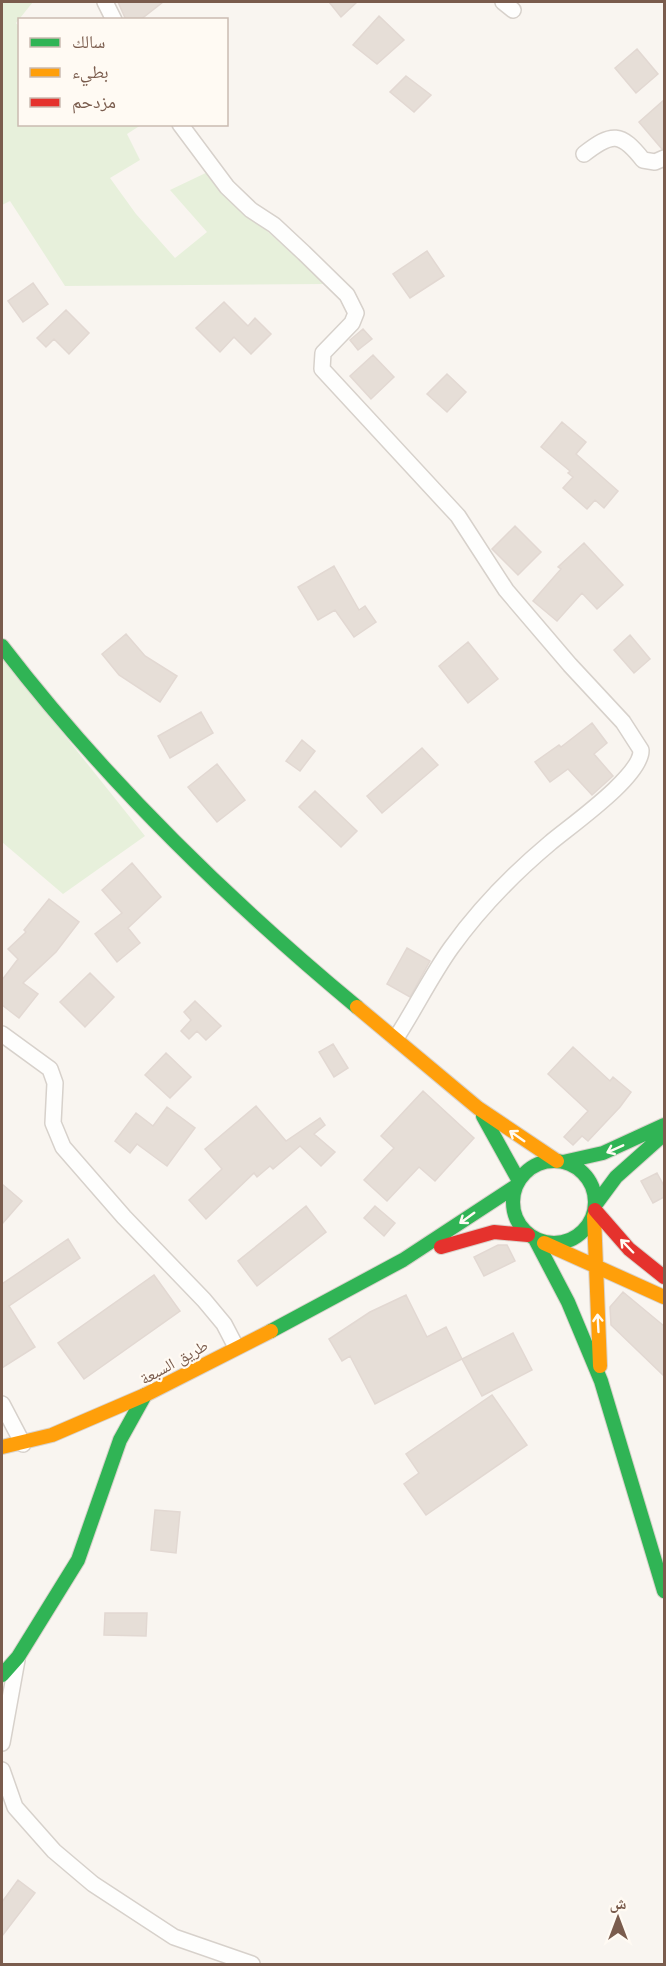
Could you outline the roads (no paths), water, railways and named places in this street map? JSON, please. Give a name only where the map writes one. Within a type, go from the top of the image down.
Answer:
[{"type":"street","points":[[105,2],[113,18]]},
{"type":"street","points":[[181,126],[227,187],[251,210],[274,225],[347,295],[356,313],[352,323],[323,353],[322,369],[458,516],[506,590],[570,666],[623,722],[641,750],[640,759],[613,792],[551,842],[477,914],[449,951],[396,1038]]},
{"type":"street","points":[[584,154],[599,142],[614,137],[626,139],[643,160],[655,162],[664,158]]},
{"type":"street","points":[[2,646],[36,690],[175,843],[321,977],[478,1108],[560,1161],[576,1167],[587,1177],[594,1190],[601,1382]]},
{"type":"street","points":[[2,1034],[50,1069],[55,1083],[53,1123],[63,1147],[118,1211],[204,1300],[224,1324],[236,1347]]},
{"type":"street","points":[[478,1108],[517,1184]]},
{"type":"street","points":[[664,1125],[604,1154],[583,1161],[539,1164],[524,1174],[517,1184],[514,1212],[519,1225],[535,1239],[664,1297]]},
{"type":"street","points":[[535,1239],[557,1244],[573,1239],[585,1230],[616,1177],[664,1134]]},
{"type":"street","name":"طريق السبعة","points":[[2,1675],[18,1657],[78,1560],[120,1440],[145,1395],[403,1260],[517,1184]]},
{"type":"street","points":[[595,1210],[629,1249],[664,1277]]},
{"type":"street","name":"طريق السبعة","points":[[403,1260],[477,1234],[494,1231],[535,1239]]},
{"type":"street","points":[[535,1239],[568,1302],[601,1382],[664,1591]]},
{"type":"street","points":[[2,1447],[52,1436],[145,1395]]},
{"type":"street","points":[[2,1404],[23,1444]]},
{"type":"street","points":[[2,1743],[18,1657]]},
{"type":"street","points":[[2,1770],[15,1807],[54,1851],[93,1884],[174,1937],[252,1965]]}]
